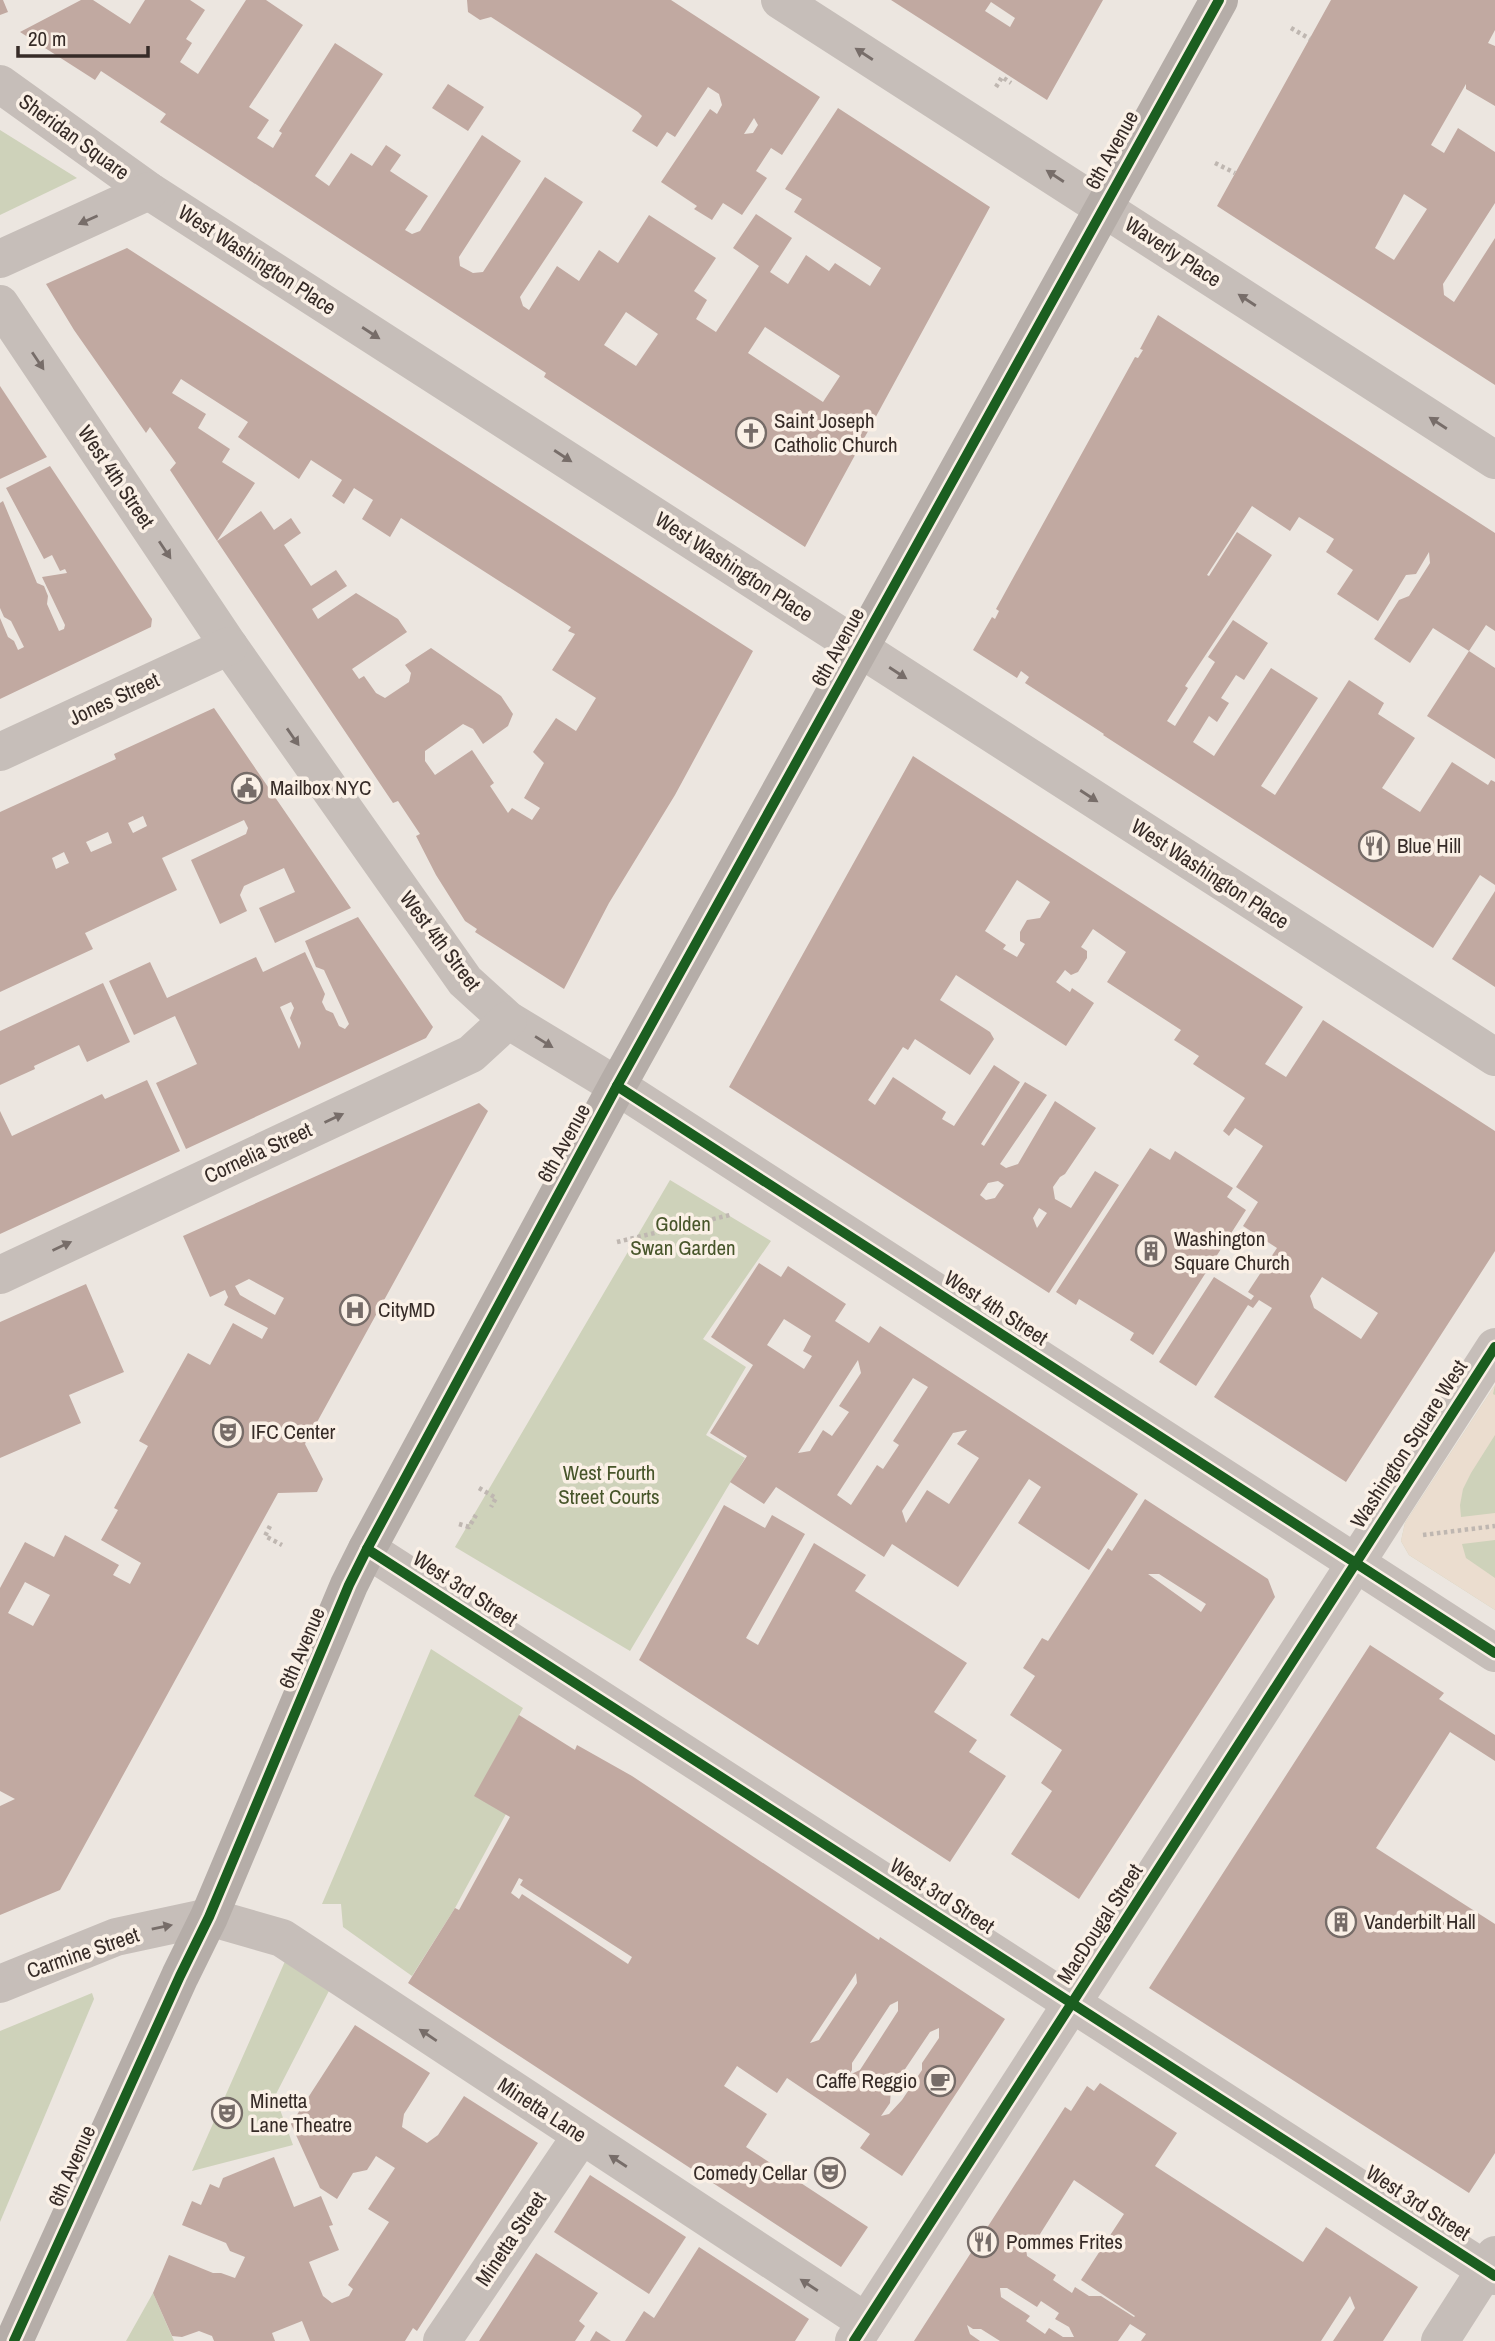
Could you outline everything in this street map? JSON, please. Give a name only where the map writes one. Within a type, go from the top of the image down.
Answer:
[{"type":"main road","name":"6th Avenue","points":[[14,2341],[209,1917],[349,1585],[367,1549],[617,1086],[1219,0]]},
{"type":"street","name":"Waverly Place","points":[[780,0],[1495,460]]},
{"type":"street","name":"Sheridan Square","points":[[0,84],[149,191]]},
{"type":"street","points":[[0,260],[149,191]]},
{"type":"street","name":"West Washington Place","points":[[149,191],[1495,1057]]},
{"type":"street","name":"West 4th Street","points":[[0,304],[229,646],[465,981],[508,1020],[617,1086],[1495,1653]]},
{"type":"street","name":"Jones Street","points":[[0,752],[229,646]]},
{"type":"street","name":"Cornelia Street","points":[[0,1275],[471,1054],[508,1020]]},
{"type":"street","name":"Washington Square West","points":[[1355,1563],[1495,1347]]},
{"type":"street","name":"West 3rd Street","points":[[367,1549],[1072,2003],[1492,2267]]},
{"type":"street","name":"MacDougal Street","points":[[860,2332],[1355,1563]]},
{"type":"street","name":"Carmine Street","points":[[0,1983],[116,1937],[209,1917]]},
{"type":"street","name":"Minetta Lane","points":[[209,1917],[282,1938],[580,2136],[860,2332]]},
{"type":"street","name":"Minetta Street","points":[[442,2341],[580,2136]]},
{"type":"street","points":[[1440,2341],[1492,2267]]},
{"type":"path","points":[[1291,27],[1310,39]]},
{"type":"path","points":[[996,86],[1002,77],[1011,83]]},
{"type":"path","points":[[1215,163],[1235,173]]},
{"type":"path","points":[[617,1242],[730,1215]]},
{"type":"path","points":[[479,1488],[496,1498],[491,1507]]},
{"type":"path","points":[[458,1524],[469,1527],[475,1515]]},
{"type":"path","points":[[270,1526],[265,1536],[282,1545]]},
{"type":"path","points":[[1415,1536],[1495,1526]]},
{"type":"green space","points":[[0,130],[77,178],[0,215]]},
{"type":"green space","name":"West Fourth Street Courts","points":[[670,1180],[771,1241],[703,1339],[746,1367],[706,1435],[745,1458],[630,1651],[455,1547]]},
{"type":"green space","points":[[1495,1385],[1495,1610],[1409,1555],[1401,1541],[1405,1523]]},
{"type":"green space","points":[[431,1649],[523,1708],[475,1796],[506,1814],[455,1908],[412,1976],[343,1927],[341,1904],[322,1904]]},
{"type":"green space","points":[[286,1959],[331,1987],[275,2096],[293,2145],[192,2171]]},
{"type":"green space","points":[[92,1993],[94,1999],[0,2222],[0,2031]]},
{"type":"green space","points":[[153,2293],[174,2341],[126,2341]]},
{"type":"shaded area","points":[[1495,1385],[1495,1435],[1463,1489],[1460,1505],[1461,1517],[1495,1513],[1495,1540],[1462,1544],[1466,1558],[1495,1578],[1495,1610],[1409,1555],[1401,1541],[1405,1523]]},
{"type":"building","points":[[0,0],[3,0],[8,12],[0,15]]},
{"type":"building","points":[[81,0],[93,0],[130,24],[145,0],[190,0],[205,10],[186,39],[192,43],[180,62],[198,74],[246,0],[266,0],[303,25],[249,107],[269,120],[257,138],[273,148],[282,133],[279,131],[335,43],[383,74],[315,176],[329,186],[351,153],[372,166],[386,145],[401,155],[390,171],[428,196],[405,230],[412,234],[420,231],[482,135],[521,161],[459,257],[460,266],[473,273],[483,272],[545,177],[583,202],[520,297],[523,306],[529,310],[557,266],[579,281],[599,250],[618,263],[649,215],[716,258],[694,291],[707,300],[696,319],[716,332],[759,266],[733,248],[756,214],[792,238],[770,272],[788,284],[806,255],[829,271],[835,263],[870,286],[881,268],[794,212],[802,199],[785,189],[838,108],[990,207],[805,547],[544,377],[546,373],[160,122],[166,114],[101,71],[95,80],[20,32]],"holes":[[[626,312],[658,334],[636,366],[604,345]],[[765,327],[840,376],[823,402],[748,353]]]},
{"type":"building","points":[[467,0],[671,0],[820,97],[782,155],[771,148],[756,171],[767,178],[742,215],[723,203],[712,220],[694,209],[697,206],[661,182],[710,109],[717,114],[722,105],[719,94],[708,87],[675,137],[667,132],[657,147],[632,131],[642,116],[638,112],[491,17],[480,20],[468,12]],"holes":[[[754,118],[758,125],[753,133],[744,134]]]},
{"type":"building","points":[[891,0],[1103,0],[1047,100]],"holes":[[[991,2],[1015,18],[1010,27],[985,11]]]},
{"type":"building","points":[[1331,0],[1495,0],[1495,30],[1488,43],[1495,46],[1495,106],[1466,89],[1466,84],[1431,145],[1444,153],[1458,128],[1495,152],[1495,203],[1443,284],[1444,295],[1454,302],[1495,238],[1495,385],[1217,206]],"holes":[[[1404,194],[1427,209],[1394,260],[1375,248]]]},
{"type":"building","points":[[448,84],[484,107],[468,131],[432,108]]},
{"type":"building","points":[[127,248],[753,651],[675,795],[609,903],[564,989],[475,932],[477,929],[465,921],[436,875],[416,836],[420,834],[398,801],[393,803],[217,541],[170,470],[176,463],[150,427],[146,433],[74,330],[46,284]],"holes":[[[181,379],[248,422],[238,437],[299,479],[311,460],[342,480],[332,496],[344,504],[354,488],[373,500],[362,519],[390,537],[401,518],[571,627],[568,631],[575,634],[552,670],[596,698],[576,731],[556,718],[533,752],[544,763],[524,798],[540,808],[532,820],[512,808],[508,813],[490,786],[494,783],[472,750],[435,775],[425,761],[425,751],[463,724],[473,729],[483,744],[508,726],[513,714],[501,696],[431,648],[405,665],[411,673],[409,682],[385,698],[376,693],[364,676],[359,679],[352,669],[407,632],[398,619],[356,593],[318,619],[312,609],[347,586],[336,570],[311,586],[284,545],[301,533],[291,518],[274,530],[261,511],[217,541],[255,483],[222,462],[230,449],[198,428],[206,414],[172,393]]]},
{"type":"building","points":[[1158,315],[1495,533],[1495,631],[1486,625],[1469,651],[1433,628],[1410,663],[1374,639],[1399,600],[1409,596],[1430,563],[1429,552],[1416,574],[1406,575],[1378,621],[1337,594],[1353,570],[1326,552],[1334,539],[1299,517],[1290,531],[1252,506],[1207,575],[1209,576],[1237,532],[1272,555],[1185,686],[1188,688],[1167,721],[1175,726],[1215,662],[1208,657],[1233,620],[1268,643],[1244,680],[1236,675],[1221,698],[1229,703],[1217,722],[1209,716],[1193,742],[1214,756],[1271,668],[1318,698],[1261,786],[1275,795],[1349,680],[1384,703],[1378,714],[1415,738],[1382,788],[1420,812],[1452,762],[1488,785],[1491,780],[1495,782],[1495,885],[1480,875],[1433,948],[1025,683],[1029,677],[1021,671],[1017,678],[973,650],[992,617],[995,619],[999,611],[996,609],[1135,357],[1138,358],[1143,350],[1140,349]]},
{"type":"building","points":[[0,386],[47,457],[0,479]]},
{"type":"building","points":[[50,466],[152,619],[151,627],[0,699],[0,618],[8,637],[14,641],[18,650],[24,647],[11,621],[4,617],[0,608],[0,503],[3,501],[37,583],[44,586],[48,596],[47,604],[59,631],[64,629],[65,625],[42,577],[67,573],[65,569],[60,571],[52,555],[44,559],[6,488]]},
{"type":"building","points":[[1469,651],[1495,668],[1495,759],[1427,716]]},
{"type":"building","points":[[214,708],[351,908],[275,943],[259,908],[295,892],[284,868],[244,886],[240,895],[247,911],[220,924],[191,860],[246,834],[248,828],[244,820],[162,858],[177,890],[85,933],[93,949],[0,992],[0,812],[116,759],[114,754]],"holes":[[[143,816],[147,826],[133,833],[128,823]],[[108,832],[112,843],[91,852],[86,842]],[[64,852],[69,863],[56,869],[52,858]]]},
{"type":"building","points":[[913,756],[1303,1007],[1265,1064],[1286,1077],[1323,1020],[1495,1131],[1495,1251],[1346,1482],[1214,1397],[1272,1308],[1259,1300],[1253,1308],[1248,1305],[1196,1386],[1159,1362],[1214,1277],[1251,1300],[1254,1296],[1248,1292],[1277,1248],[1243,1226],[1258,1202],[1236,1187],[1263,1146],[1235,1128],[1229,1136],[1223,1131],[1245,1098],[1193,1064],[1199,1056],[1174,1040],[1181,1030],[1107,982],[1126,952],[1093,929],[1081,947],[1087,951],[1087,958],[1078,972],[1071,975],[1065,970],[1056,982],[1070,992],[1072,988],[1094,1003],[1066,1046],[956,975],[940,1000],[990,1032],[994,1039],[970,1075],[915,1039],[908,1050],[903,1047],[868,1100],[875,1105],[893,1077],[946,1112],[942,1119],[954,1126],[994,1065],[1020,1082],[981,1144],[984,1146],[1025,1082],[1047,1095],[1000,1164],[1006,1168],[1018,1164],[1055,1101],[1096,1128],[1053,1187],[1055,1199],[1071,1208],[1095,1171],[1119,1185],[1049,1293],[729,1087]],"holes":[[[1017,880],[1050,902],[1040,918],[1027,920],[1020,932],[1020,941],[1025,944],[1017,957],[1003,949],[1006,945],[985,931]],[[998,1181],[1004,1185],[995,1198],[986,1200],[980,1195],[988,1183]],[[1039,1208],[1047,1213],[1037,1228],[1033,1218]],[[1322,1277],[1378,1313],[1361,1339],[1314,1308],[1310,1296]]]},
{"type":"building","points":[[1495,891],[1495,987],[1452,959]]},
{"type":"building","points":[[358,917],[433,1027],[426,1038],[186,1149],[156,1083],[197,1064],[175,1016],[134,1035],[109,981],[150,962],[167,998],[256,957],[263,972],[305,952],[325,994],[322,1002],[326,1010],[333,1013],[339,1026],[345,1029],[349,1024],[324,970],[316,967],[305,941]],"holes":[[[291,1002],[294,1008],[290,1018],[301,1043],[299,1049],[280,1007]]]},
{"type":"building","points":[[103,983],[130,1042],[87,1062],[79,1045],[0,1085],[0,1031]]},
{"type":"building","points":[[147,1080],[180,1151],[0,1234],[0,1111],[12,1136],[102,1094],[105,1099]]},
{"type":"building","points":[[479,1103],[488,1111],[305,1444],[323,1479],[317,1492],[278,1493],[60,1890],[0,1915],[0,1806],[15,1799],[0,1791],[0,1588],[25,1542],[54,1557],[65,1535],[119,1565],[113,1575],[130,1584],[141,1563],[101,1540],[118,1510],[114,1508],[148,1446],[139,1441],[188,1353],[210,1365],[233,1323],[262,1339],[268,1328],[224,1305],[228,1297],[225,1290],[210,1297],[183,1236]],"holes":[[[249,1279],[284,1298],[275,1315],[240,1295],[235,1286]],[[25,1582],[50,1595],[33,1626],[8,1613]]]},
{"type":"building","name":"Washington Square Church","points":[[1150,1148],[1170,1160],[1175,1151],[1233,1188],[1227,1197],[1246,1210],[1153,1355],[1130,1340],[1134,1333],[1079,1299],[1076,1305],[1056,1292]]},
{"type":"building","points":[[759,1263],[781,1277],[788,1266],[846,1304],[835,1321],[869,1343],[880,1326],[1138,1494],[1089,1570],[1018,1523],[1041,1487],[1029,1479],[958,1587],[892,1544],[884,1557],[776,1487],[764,1504],[730,1482],[747,1456],[710,1433],[753,1365],[711,1337]],"holes":[[[784,1319],[811,1336],[803,1351],[812,1356],[804,1369],[767,1345]],[[858,1360],[861,1373],[839,1406],[849,1412],[832,1436],[823,1430],[810,1451],[798,1453]],[[913,1378],[928,1387],[893,1441],[899,1445],[883,1469],[877,1465],[851,1505],[837,1495]],[[967,1430],[957,1444],[979,1458],[949,1504],[927,1490],[906,1523],[902,1511],[953,1433]]]},
{"type":"building","points":[[86,1284],[124,1372],[69,1395],[81,1423],[0,1458],[0,1322]]},
{"type":"building","points":[[1145,1499],[1268,1579],[1275,1597],[1079,1899],[1011,1854],[1052,1791],[1041,1783],[1062,1750],[1010,1715],[1035,1676],[1023,1668],[1042,1638],[1048,1641],[1108,1548],[1112,1551]],"holes":[[[1148,1574],[1159,1574],[1206,1604],[1201,1612]]]},
{"type":"building","points":[[724,1505],[765,1528],[772,1515],[805,1534],[746,1638],[758,1645],[814,1543],[866,1575],[855,1591],[967,1663],[934,1712],[977,1740],[969,1752],[1006,1776],[950,1862],[639,1660]]},
{"type":"building","name":"Vanderbilt Hall","points":[[1370,1645],[1444,1693],[1439,1699],[1495,1735],[1495,1761],[1450,1732],[1376,1848],[1495,1924],[1495,2153],[1469,2193],[1149,1988]]},
{"type":"building","points":[[519,1715],[575,1750],[577,1745],[632,1776],[879,1940],[880,1937],[1005,2019],[902,2176],[860,2148],[870,2134],[787,2078],[777,2093],[737,2066],[724,2086],[767,2114],[746,2147],[868,2227],[841,2267],[408,1983],[455,1908],[459,1910],[510,1817],[474,1796]],"holes":[[[519,1878],[523,1880],[520,1885],[632,1957],[628,1964],[522,1894],[519,1899],[511,1893]],[[856,1973],[857,1983],[819,2040],[810,2043]],[[898,2001],[898,2011],[860,2070],[849,2075],[852,2063],[890,2005]],[[939,2028],[939,2038],[922,2063],[922,2070],[902,2100],[889,2114],[881,2116],[890,2103],[891,2090],[930,2032]]]},
{"type":"building","points":[[355,2025],[430,2073],[404,2114],[402,2127],[427,2143],[438,2135],[464,2096],[538,2143],[417,2331],[413,2328],[405,2341],[310,2341],[302,2321],[272,2333],[275,2341],[214,2341],[212,2336],[199,2331],[182,2337],[172,2336],[153,2293],[169,2255],[213,2273],[235,2278],[245,2257],[230,2251],[226,2243],[182,2225],[192,2201],[201,2205],[210,2184],[219,2188],[223,2178],[274,2157],[294,2207],[321,2196],[333,2225],[329,2226],[339,2250],[309,2262],[323,2296],[332,2303],[349,2296],[353,2289],[348,2285],[389,2222],[368,2209],[395,2168],[376,2156],[367,2170],[353,2173],[337,2199],[320,2188],[291,2124]]},
{"type":"building","points":[[1100,2083],[1177,2133],[1155,2166],[1303,2262],[1326,2227],[1418,2287],[1383,2341],[1333,2341],[1355,2308],[1350,2296],[1321,2341],[1141,2341],[1146,2334],[1130,2324],[1118,2341],[1000,2341],[981,2329],[973,2329],[967,2325],[970,2334],[980,2341],[914,2341],[1065,2107],[1071,2111],[1087,2086],[1094,2091]],"holes":[[[1074,2180],[1124,2214],[1081,2280],[1134,2317],[1101,2296],[1089,2296],[1075,2287],[1072,2293],[1053,2280],[1056,2275],[1027,2256],[1026,2247],[1030,2250]],[[1000,2288],[1007,2288],[1037,2307],[1041,2301],[1059,2313],[1055,2319],[1069,2327],[1074,2337],[1063,2337],[1049,2328],[1045,2334],[1026,2321],[1030,2316],[1001,2297]]]},
{"type":"building","points":[[590,2175],[686,2237],[649,2294],[554,2232]]},
{"type":"building","points":[[699,2247],[809,2319],[795,2341],[625,2341],[644,2311],[654,2318]]},
{"type":"building","points":[[536,2253],[598,2293],[579,2321],[585,2326],[575,2341],[479,2341]]},
{"type":"building","points":[[596,2331],[611,2341],[590,2341]]},
{"type":"cycle path","points":[[14,2341],[209,1917],[349,1585],[367,1549],[617,1086],[1219,0]]},
{"type":"cycle path","points":[[617,1086],[1495,1653]]},
{"type":"cycle path","points":[[854,2341],[1495,1347]]},
{"type":"cycle path","points":[[367,1549],[1495,2276]]},
{"type":"place","name":"Saint Joseph Catholic Church","points":[[751,433]]},
{"type":"place","name":"Mailbox NYC","points":[[247,788]]},
{"type":"place","name":"Blue Hill","points":[[1374,846]]},
{"type":"place","name":"Washington Square Church","points":[[1151,1251]]},
{"type":"place","name":"CityMD","points":[[355,1310]]},
{"type":"place","name":"IFC Center","points":[[228,1432]]},
{"type":"place","name":"Vanderbilt Hall","points":[[1341,1922]]},
{"type":"place","name":"Caffe Reggio","points":[[940,2081]]},
{"type":"place","name":"Minetta Lane Theatre","points":[[227,2113]]},
{"type":"place","name":"Comedy Cellar","points":[[830,2173]]},
{"type":"place","name":"Pommes Frites","points":[[983,2242]]},
{"type":"park label","name":"Golden Swan Garden","points":[[683,1236]]}]
